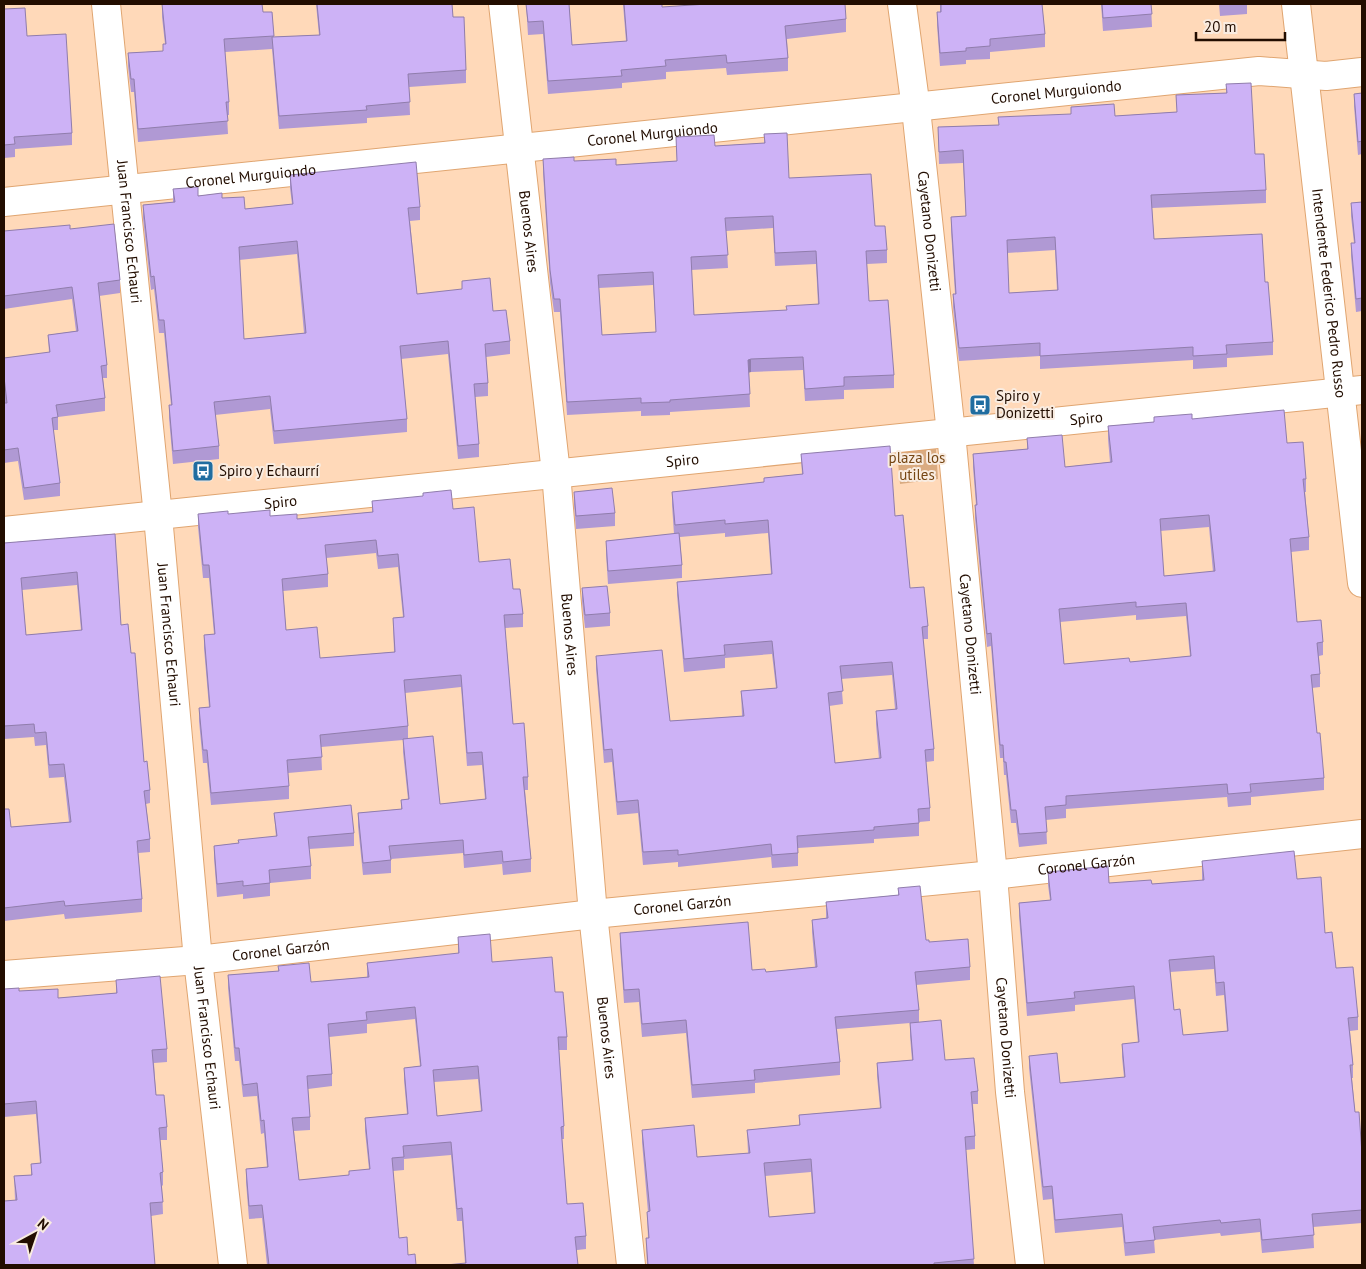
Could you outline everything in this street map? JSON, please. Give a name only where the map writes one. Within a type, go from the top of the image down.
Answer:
[{"type":"street","name":"Juan Francisco Echauri","points":[[106,4],[158,516],[198,960],[233,1265]]},
{"type":"street","name":"Buenos Aires","points":[[503,4],[556,473],[593,914],[631,1265]]},
{"type":"street","name":"Cayetano Donizetti","points":[[902,4],[916,108],[951,433],[993,875],[1010,1092],[1030,1265]]},
{"type":"street","name":"Intendente Federico Pedro Russo","points":[[1296,4],[1303,76],[1351,391],[1362,583]]},
{"type":"street","name":"Coronel Murguiondo","points":[[4,202],[1259,71],[1303,76],[1362,72]]},
{"type":"street","name":"Spiro","points":[[4,531],[158,516],[217,507],[1351,391]]},
{"type":"street","name":"Coronel Garzón","points":[[4,975],[198,960],[593,914],[993,875],[1362,834]]},
{"type":"green space","name":"plaza los utiles","points":[[936,449],[938,479],[900,484],[897,451]]},
{"type":"building","points":[[162,4],[262,4],[263,12],[272,12],[274,36],[224,39],[229,102],[226,102],[228,121],[138,129],[134,79],[131,79],[128,53],[163,51],[163,44],[166,44]]},
{"type":"building","points":[[317,4],[452,4],[453,17],[464,17],[466,70],[408,74],[410,102],[366,106],[367,110],[279,116],[272,37],[320,35]]},
{"type":"building","points":[[526,4],[569,4],[572,45],[627,41],[624,4],[662,4],[662,7],[707,4],[845,4],[846,19],[785,26],[788,58],[727,63],[726,55],[665,60],[666,66],[621,70],[622,76],[548,81],[543,21],[528,22]]},
{"type":"building","points":[[941,4],[1042,4],[1045,34],[990,39],[990,46],[966,48],[966,51],[940,53],[937,12],[941,12]]},
{"type":"building","points":[[1102,4],[1151,4],[1152,14],[1103,18]]},
{"type":"building","points":[[25,8],[27,36],[66,34],[72,133],[14,137],[15,144],[4,145],[4,9]]},
{"type":"building","points":[[1251,83],[1255,154],[1264,154],[1266,190],[1151,195],[1154,239],[1262,234],[1265,282],[1268,282],[1273,342],[1226,345],[1227,354],[1193,356],[1193,347],[1040,356],[1040,343],[959,348],[953,294],[956,294],[951,217],[966,216],[963,150],[939,152],[938,127],[999,125],[998,117],[1071,114],[1071,107],[1114,104],[1115,116],[1177,112],[1176,95],[1227,93],[1226,84]],"holes":[[[1055,237],[1058,290],[1009,293],[1007,240]]]},
{"type":"building","points":[[1362,93],[1362,141],[1358,142],[1354,94]]},
{"type":"building","points":[[787,133],[789,178],[871,174],[875,226],[885,226],[887,250],[866,251],[869,301],[888,300],[894,375],[844,377],[844,386],[805,389],[803,357],[751,359],[748,360],[750,394],[670,400],[670,402],[641,403],[641,398],[567,402],[560,299],[554,299],[550,270],[543,159],[574,157],[574,161],[616,159],[616,165],[677,161],[676,137],[714,135],[715,146],[765,143],[764,134]],"holes":[[[773,216],[775,253],[816,251],[819,304],[786,306],[787,310],[694,315],[691,257],[728,255],[725,218]],[[653,272],[656,332],[602,335],[598,275]]]},
{"type":"building","points":[[416,162],[420,207],[408,208],[417,294],[462,289],[462,281],[490,278],[493,311],[506,310],[510,341],[485,344],[488,383],[474,384],[479,444],[458,446],[448,341],[400,346],[407,419],[274,431],[270,396],[214,402],[219,446],[173,451],[169,405],[172,405],[164,320],[159,320],[154,276],[151,277],[143,205],[175,202],[173,189],[198,187],[198,196],[222,193],[222,198],[244,197],[245,209],[293,204],[290,175]],"holes":[[[297,241],[306,333],[244,339],[239,247]]]},
{"type":"building","points":[[1362,202],[1362,298],[1356,299],[1351,243],[1355,243],[1351,203]]},
{"type":"building","points":[[114,224],[120,280],[98,283],[107,365],[101,366],[105,398],[56,405],[58,417],[52,418],[60,483],[24,488],[18,448],[4,450],[4,403],[7,403],[4,358],[50,352],[48,335],[78,331],[72,287],[4,296],[4,231],[70,225],[70,229]]},
{"type":"building","points":[[1284,410],[1287,443],[1303,442],[1306,479],[1303,479],[1309,537],[1290,539],[1297,622],[1321,620],[1323,642],[1317,643],[1320,674],[1311,675],[1317,733],[1320,733],[1324,778],[1250,784],[1251,792],[1228,794],[1227,784],[1066,796],[1066,805],[1045,807],[1047,832],[1019,834],[1016,810],[1011,810],[1003,745],[1000,745],[991,633],[987,634],[975,505],[977,505],[973,454],[1028,449],[1027,438],[1062,435],[1065,467],[1112,462],[1108,426],[1154,422],[1154,417],[1192,414],[1192,419]],"holes":[[[1209,515],[1215,571],[1164,576],[1160,519]],[[1136,602],[1136,607],[1186,603],[1191,656],[1130,662],[1129,658],[1064,664],[1059,609]]]},
{"type":"building","points":[[890,446],[895,516],[903,515],[910,588],[924,587],[928,626],[922,627],[934,749],[925,750],[930,808],[918,809],[919,823],[874,827],[874,830],[797,836],[798,853],[772,855],[771,844],[678,855],[678,850],[643,852],[638,800],[617,802],[612,749],[604,750],[596,656],[662,650],[670,721],[744,716],[741,691],[777,688],[772,641],[724,645],[725,655],[684,659],[677,582],[772,574],[768,520],[725,524],[725,520],[675,525],[672,492],[764,482],[764,478],[803,474],[801,454]],"holes":[[[892,662],[897,709],[876,711],[881,758],[835,763],[828,693],[843,691],[840,666]]]},
{"type":"building","points":[[612,488],[615,513],[576,516],[574,492]]},
{"type":"building","points":[[451,490],[453,509],[474,507],[479,562],[510,559],[513,589],[520,589],[523,614],[504,615],[513,724],[524,723],[528,777],[523,777],[531,859],[503,862],[502,851],[464,855],[463,840],[389,846],[391,860],[363,863],[358,813],[402,809],[401,800],[409,799],[403,739],[433,736],[440,804],[486,799],[482,752],[467,753],[461,675],[404,680],[408,726],[320,735],[322,757],[287,760],[289,786],[211,793],[207,750],[203,750],[199,708],[210,707],[204,635],[215,634],[209,565],[203,565],[198,514],[228,511],[228,514],[270,510],[270,516],[297,514],[297,519],[373,512],[372,501],[423,496],[423,493]],"holes":[[[376,540],[378,556],[398,554],[404,617],[393,618],[395,652],[320,658],[317,627],[286,630],[282,579],[328,574],[325,545]]]},
{"type":"building","points":[[679,533],[682,565],[608,571],[606,541]]},
{"type":"building","points":[[115,534],[121,625],[128,624],[131,653],[135,653],[144,762],[147,761],[150,790],[144,791],[150,839],[137,841],[142,899],[65,906],[64,901],[4,908],[4,809],[9,809],[11,827],[71,822],[64,764],[49,765],[46,732],[35,733],[34,724],[4,726],[4,543]],"holes":[[[77,572],[82,630],[26,635],[21,578]]]},
{"type":"building","points":[[607,586],[610,613],[585,615],[582,588]]},
{"type":"building","points":[[351,805],[354,833],[308,837],[311,866],[269,870],[270,883],[243,886],[243,881],[217,884],[214,846],[239,843],[238,840],[277,836],[274,813]]},
{"type":"building","points":[[1294,851],[1297,879],[1321,877],[1325,933],[1332,932],[1336,968],[1353,967],[1358,1017],[1348,1018],[1355,1112],[1359,1112],[1362,1154],[1362,1210],[1312,1214],[1314,1235],[1262,1240],[1260,1219],[1221,1223],[1220,1220],[1153,1227],[1155,1240],[1125,1243],[1122,1214],[1055,1220],[1052,1186],[1043,1187],[1029,1056],[1057,1053],[1060,1083],[1125,1077],[1122,1044],[1139,1042],[1134,986],[1074,992],[1075,998],[1027,1003],[1019,903],[1051,900],[1048,872],[1108,866],[1109,883],[1151,880],[1152,884],[1204,880],[1202,861]],"holes":[[[1214,956],[1216,983],[1224,982],[1228,1031],[1183,1035],[1180,1009],[1174,1010],[1169,960]]]},
{"type":"building","points":[[920,886],[926,940],[929,940],[929,942],[968,939],[970,967],[915,972],[919,1010],[835,1017],[840,1062],[754,1070],[755,1080],[692,1085],[686,1020],[642,1024],[639,989],[624,990],[620,933],[748,922],[752,970],[765,969],[766,972],[817,967],[812,920],[828,918],[826,902],[899,895],[898,888]]},
{"type":"building","points":[[490,934],[492,962],[552,957],[555,992],[563,992],[567,1037],[558,1037],[564,1126],[561,1127],[567,1204],[583,1203],[586,1236],[575,1237],[578,1265],[446,1265],[466,1263],[462,1208],[457,1209],[451,1142],[403,1146],[404,1157],[392,1158],[399,1238],[407,1237],[408,1255],[415,1254],[416,1265],[269,1265],[262,1205],[249,1206],[246,1169],[268,1167],[264,1120],[261,1121],[257,1083],[243,1085],[239,1048],[235,1048],[228,975],[279,971],[278,966],[309,963],[311,982],[369,977],[367,963],[459,953],[458,937]],"holes":[[[415,1007],[421,1066],[404,1068],[408,1114],[365,1118],[370,1169],[349,1171],[349,1175],[299,1180],[292,1118],[310,1117],[307,1076],[332,1074],[328,1024],[367,1020],[366,1012]],[[478,1066],[482,1111],[437,1116],[433,1070]]]},
{"type":"building","points":[[160,976],[167,1049],[152,1050],[156,1095],[164,1095],[167,1127],[159,1128],[163,1172],[160,1173],[163,1202],[150,1203],[155,1265],[4,1265],[4,1201],[17,1200],[14,1176],[32,1175],[31,1164],[41,1163],[36,1101],[4,1104],[4,989],[19,988],[19,991],[58,989],[58,998],[117,993],[116,980]]},
{"type":"building","points":[[941,1020],[945,1060],[974,1058],[978,1091],[971,1092],[975,1136],[965,1137],[974,1259],[934,1263],[934,1265],[648,1265],[646,1238],[649,1238],[647,1212],[650,1211],[642,1130],[694,1125],[697,1157],[750,1153],[747,1130],[800,1125],[799,1115],[881,1108],[877,1063],[913,1060],[910,1023]],"holes":[[[811,1159],[815,1213],[769,1217],[764,1163]]]},
{"type":"place","name":"Spiro y Donizetti","points":[[980,405]]},
{"type":"place","name":"Spiro y Echaurrí","points":[[203,471]]}]
